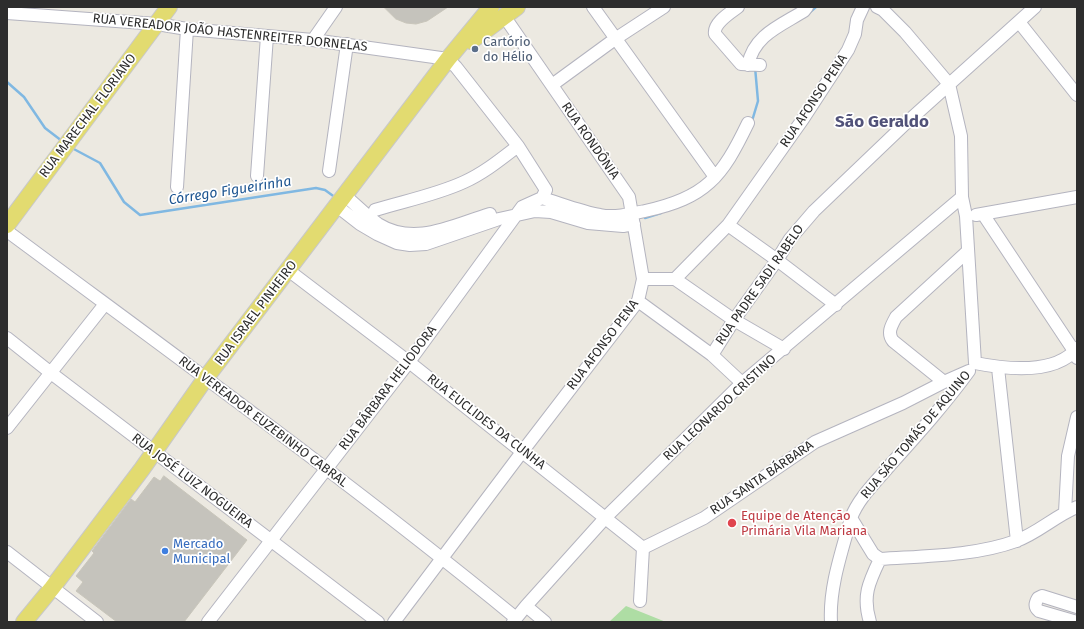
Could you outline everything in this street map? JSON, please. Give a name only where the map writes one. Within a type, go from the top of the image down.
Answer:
[{"type":"main road","name":"RUA MARECHAL FLORIANO","points":[[7,225],[169,7]]},
{"type":"main road","name":"RUA ISRAEL PINHEIRO","points":[[24,622],[52,588],[154,452],[205,379],[323,224],[346,201],[448,59],[498,12],[517,7]]},
{"type":"street","points":[[313,40],[336,7]]},
{"type":"street","points":[[593,7],[715,177]]},
{"type":"street","points":[[552,85],[615,39],[664,7]]},
{"type":"street","points":[[738,7],[717,25],[715,34],[739,63],[743,65],[760,65]]},
{"type":"street","points":[[748,65],[750,56],[756,44],[765,35],[804,11],[807,7]]},
{"type":"street","name":"RUA AFONSO PENA","points":[[675,279],[728,225],[803,119],[848,50],[855,34],[857,20],[863,7]]},
{"type":"street","points":[[877,7],[905,32],[949,84],[961,136],[962,197],[966,216],[972,367],[1030,367],[1057,363],[1065,360],[1076,353],[983,214]]},
{"type":"street","name":"RUA PADRE SADI RABELO","points":[[712,355],[734,320],[777,260],[790,239],[814,211],[904,124],[1035,7]]},
{"type":"street","name":"RUA VEREADOR JOÃO HASTENREITER DORNELAS","points":[[10,11],[313,40],[448,59]]},
{"type":"street","name":"RUA RONDÔNIA","points":[[498,12],[552,85],[629,197],[644,279]]},
{"type":"street","points":[[1019,22],[1077,95]]},
{"type":"street","points":[[177,187],[187,29]]},
{"type":"street","points":[[257,176],[266,36]]},
{"type":"street","points":[[329,171],[347,44]]},
{"type":"street","points":[[448,59],[456,67],[518,146],[546,190],[542,198],[600,215],[633,219]]},
{"type":"street","points":[[346,201],[360,224],[397,243],[410,245],[426,244],[520,211],[544,210],[588,223],[617,225],[666,207],[687,198],[704,188],[715,177],[731,156],[748,123]]},
{"type":"street","points":[[375,210],[463,182],[491,166],[518,146]]},
{"type":"street","name":"RUA LEONARDO CRISTINO","points":[[514,620],[606,517],[742,383],[962,197]]},
{"type":"street","points":[[966,216],[1077,197]]},
{"type":"street","name":"RUA BÁRBARA HELIODORA","points":[[208,622],[409,362],[520,211],[542,198]]},
{"type":"street","points":[[728,225],[836,304]]},
{"type":"street","name":"RUA VEREADOR EUZEBINHO CABRAL","points":[[7,231],[326,469],[442,558],[514,620]]},
{"type":"street","points":[[944,382],[893,341],[890,336],[890,330],[896,317],[968,251]]},
{"type":"street","name":"RUA EUCLIDES DA CUNHA","points":[[288,270],[409,362],[606,517]]},
{"type":"street","points":[[644,279],[675,279],[734,320],[784,349]]},
{"type":"street","name":"RUA AFONSO PENA","points":[[394,622],[638,301],[644,279]]},
{"type":"street","points":[[638,301],[712,355],[742,383]]},
{"type":"street","points":[[7,428],[104,304]]},
{"type":"street","name":"RUA JOSÉ LUIZ NOGUEIRA","points":[[7,338],[378,622]]},
{"type":"street","name":"RUA SANTA BÁRBARA","points":[[644,548],[704,518],[815,442],[903,404],[972,367]]},
{"type":"street","name":"RUA SÃO TOMÁS DE AQUINO","points":[[831,622],[830,612],[834,581],[851,518],[861,499],[954,391],[972,367]]},
{"type":"street","points":[[998,368],[1017,541]]},
{"type":"street","points":[[1065,512],[1068,456],[1077,417]]},
{"type":"street","points":[[851,518],[873,554],[880,559],[980,551],[1017,541],[1045,527],[1065,512],[1077,507]]},
{"type":"street","points":[[606,517],[644,548],[640,601]]},
{"type":"street","points":[[7,552],[97,622]]},
{"type":"street","points":[[870,622],[867,606],[868,588],[880,559]]},
{"type":"street","points":[[1077,606],[1042,596],[1039,597],[1035,603],[1039,611],[1077,622]]},
{"type":"street","points":[[526,606],[545,622]]},
{"type":"green space","points":[[626,606],[666,622],[609,622]]},
{"type":"building","points":[[384,7],[448,7],[427,21],[416,24],[406,23],[396,19]]},
{"type":"building","name":"Mercado Municipal","points":[[164,476],[247,540],[184,622],[117,622],[76,591],[83,582],[76,576],[94,553],[92,551],[131,499],[135,502],[154,477],[160,481]]},
{"type":"waterway","name":"Córrego Figueirinha","points":[[809,13],[816,7]]},
{"type":"waterway","name":"Córrego Figueirinha","points":[[752,121],[758,101],[755,67]]},
{"type":"waterway","name":"Córrego Figueirinha","points":[[7,82],[24,97],[45,128],[62,141]]},
{"type":"waterway","name":"Córrego Figueirinha","points":[[70,147],[100,163],[124,202],[140,215],[316,188],[325,190],[336,198]]},
{"type":"waterway","name":"Córrego Figueirinha","points":[[345,204],[353,211]]},
{"type":"waterway","name":"Córrego Figueirinha","points":[[645,218],[661,213]]},
{"type":"place","name":"Cartório do Hélio","points":[[475,49]]},
{"type":"place","name":"Equipe de Atenção Primária Vila Mariana","points":[[732,523]]},
{"type":"place","name":"Mercado Municipal","points":[[165,551]]},
{"type":"district","name":"São Geraldo","points":[[882,122]]}]
